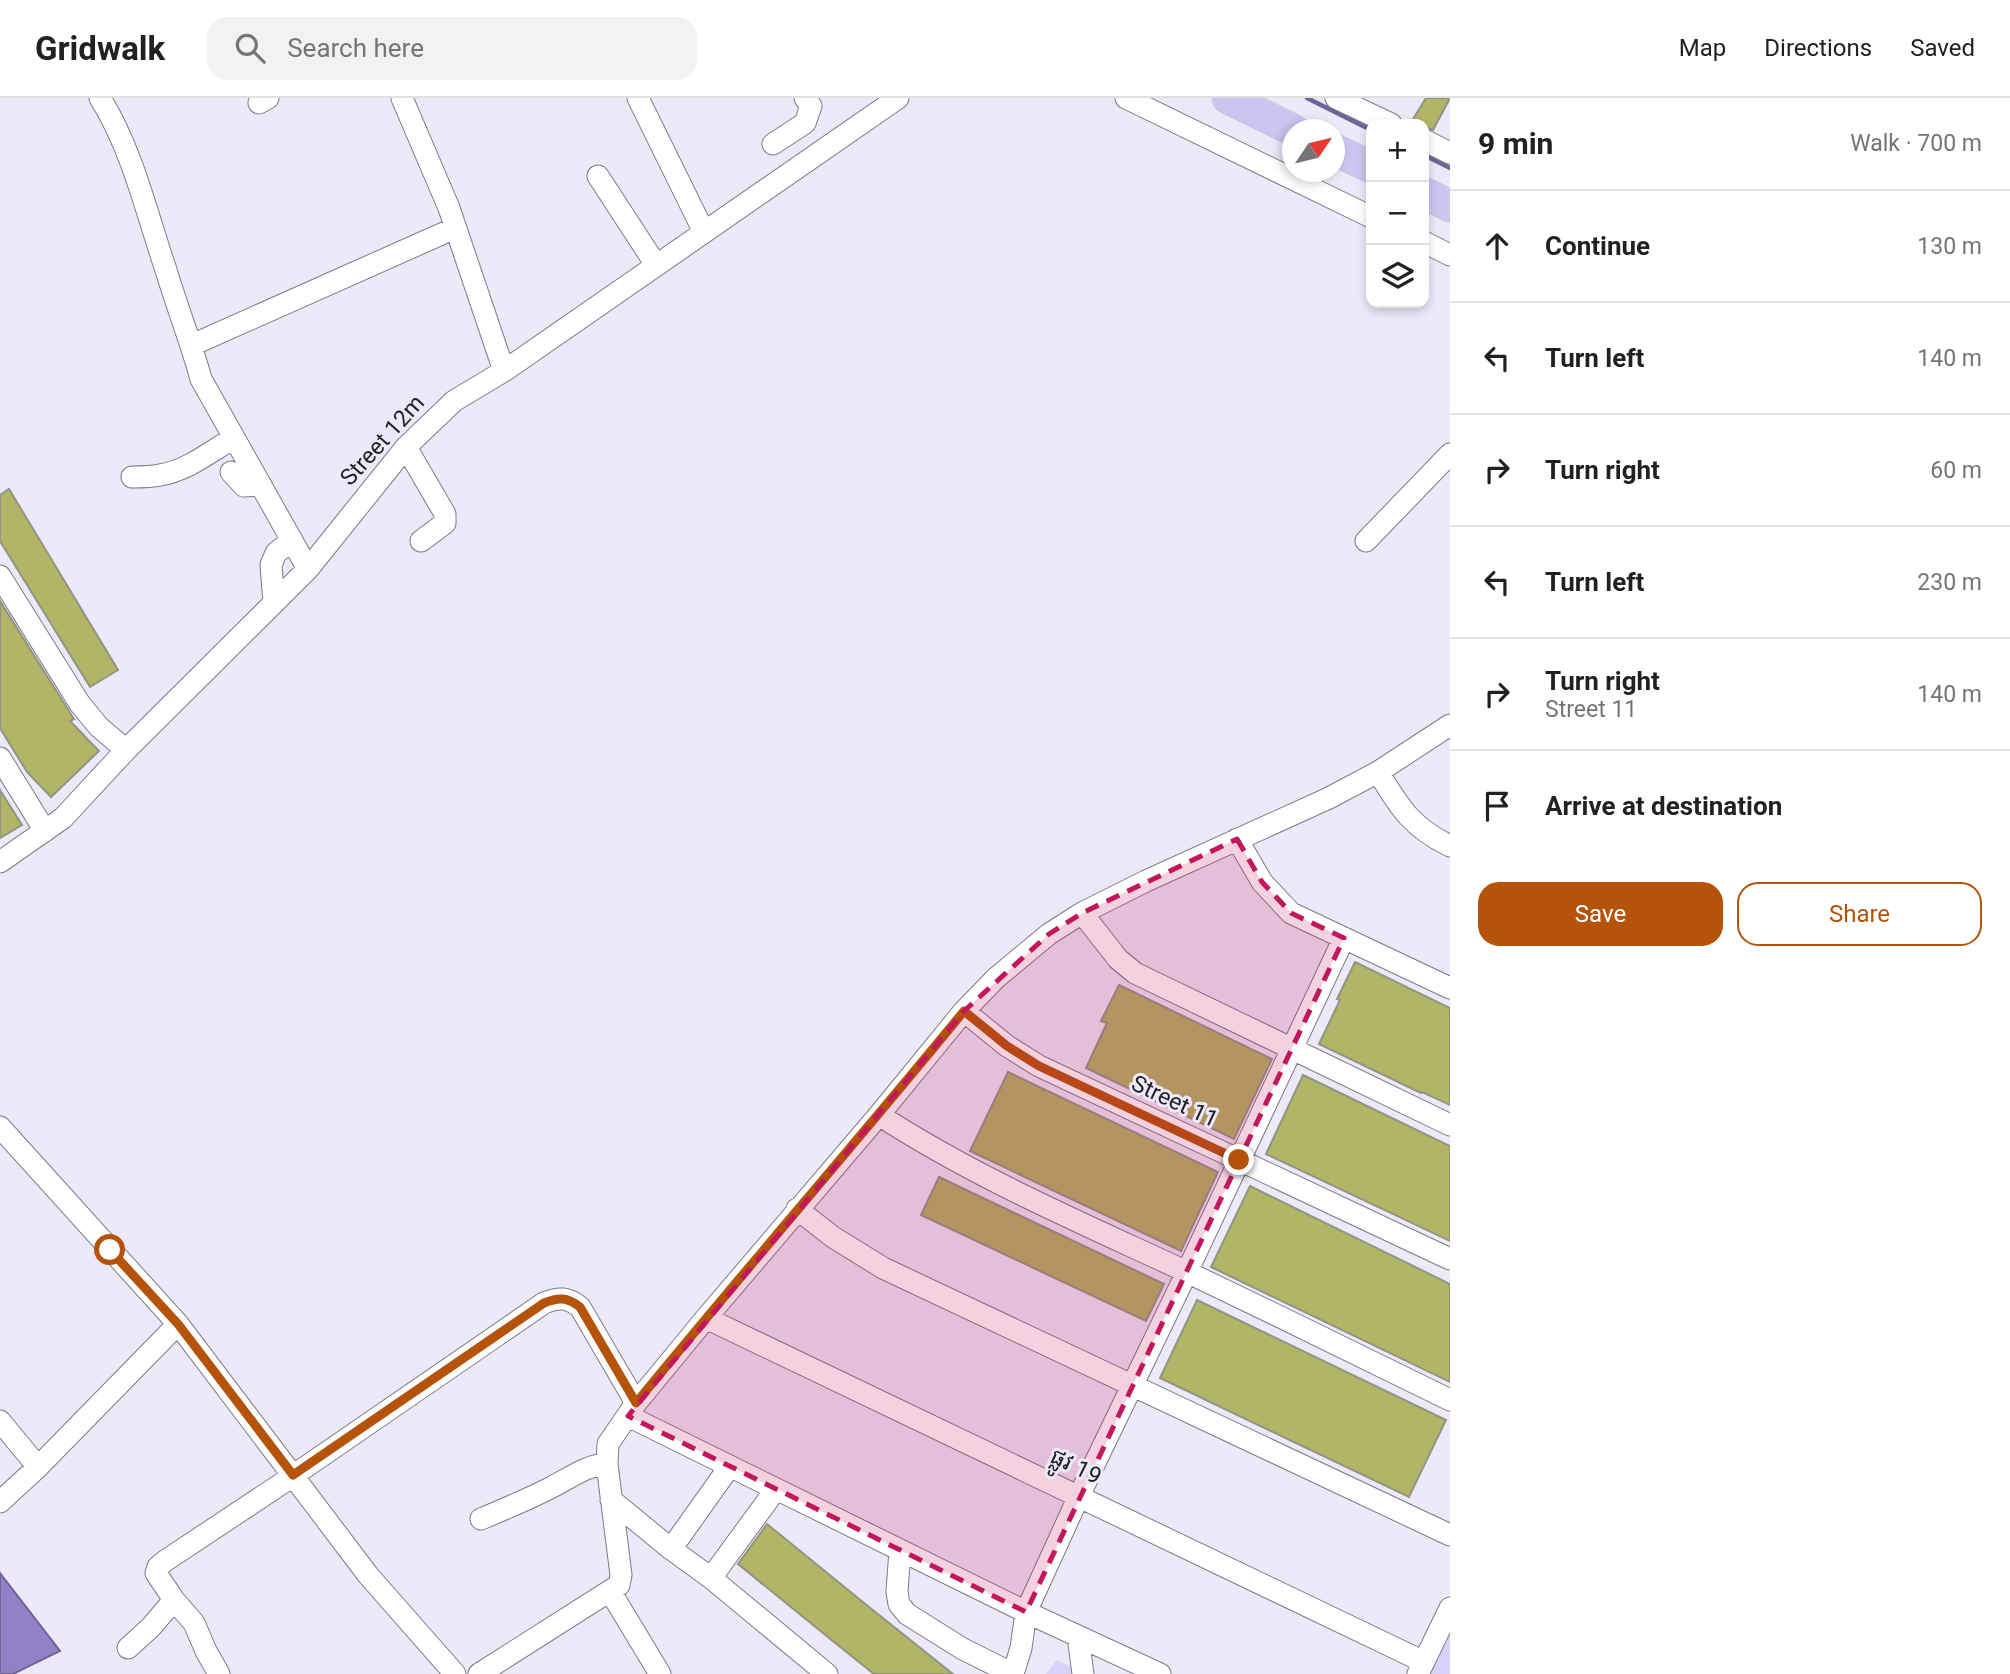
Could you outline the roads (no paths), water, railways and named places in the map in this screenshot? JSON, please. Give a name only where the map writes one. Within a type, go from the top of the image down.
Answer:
[{"type":"highway","points":[[1228,98],[1282,125]]},
{"type":"highway","points":[[1345,155],[1366,165]]},
{"type":"highway","points":[[1429,196],[1450,206]]},
{"type":"street","points":[[402,98],[449,208],[504,371]]},
{"type":"street","points":[[638,98],[704,232]]},
{"type":"street","points":[[773,144],[805,123],[811,106],[805,98]]},
{"type":"street","name":"Street 12m","points":[[0,862],[63,818],[126,750],[308,569],[406,447],[454,401],[504,371],[898,98]]},
{"type":"street","points":[[1126,98],[1366,215]]},
{"type":"street","points":[[1336,98],[1380,119]]},
{"type":"street","points":[[105,100],[129,156],[201,379],[308,569]]},
{"type":"street","points":[[1429,142],[1450,153]]},
{"type":"street","points":[[598,176],[656,265]]},
{"type":"street","points":[[192,345],[455,228]]},
{"type":"street","points":[[1429,244],[1450,255]]},
{"type":"street","points":[[132,477],[172,472],[234,438]]},
{"type":"street","points":[[406,447],[445,513],[445,523],[421,541]]},
{"type":"street","points":[[1366,541],[1450,454]]},
{"type":"street","points":[[231,472],[244,486],[261,485]]},
{"type":"street","points":[[274,603],[271,565],[276,553],[292,540]]},
{"type":"street","points":[[0,576],[79,704],[99,727],[126,750]]},
{"type":"street","points":[[479,1674],[619,1585],[621,1575],[607,1464],[608,1444],[632,1409],[706,1318],[964,1011],[996,978],[1049,934],[1083,913],[1146,881],[1329,798],[1378,772],[1450,725]]},
{"type":"street","points":[[0,758],[45,831]]},
{"type":"street","points":[[1378,772],[1400,808],[1412,821],[1430,836],[1450,846]]},
{"type":"street","points":[[1237,839],[1262,882],[1291,913],[1450,988]]},
{"type":"street","points":[[1083,913],[1118,959],[1135,973],[1450,1125]]},
{"type":"street","points":[[900,1550],[897,1592],[900,1604],[908,1614],[963,1649],[1013,1674],[1021,1648],[1026,1612],[1344,938]]},
{"type":"street","name":"Street 11","points":[[964,1011],[1007,1046],[1039,1066],[1450,1259]]},
{"type":"street","points":[[879,1115],[924,1144],[1011,1191],[1187,1272],[1450,1400]]},
{"type":"street","points":[[0,1127],[178,1324],[368,1575],[455,1674]]},
{"type":"street","points":[[797,1209],[832,1237],[883,1268],[1450,1535]]},
{"type":"street","points":[[219,1674],[194,1623],[156,1573],[158,1567],[544,1303],[563,1298],[580,1307],[632,1409],[730,1466],[1026,1612],[1160,1674]]},
{"type":"street","name":"ផ្លូវ 19","points":[[706,1318],[1079,1496],[1421,1668]]},
{"type":"street","points":[[0,1502],[38,1467],[178,1324]]},
{"type":"street","points":[[0,1421],[38,1467]]},
{"type":"street","points":[[481,1519],[571,1478],[581,1469],[607,1464]]},
{"type":"street","points":[[671,1549],[730,1466]]},
{"type":"street","points":[[711,1578],[776,1489]]},
{"type":"street","points":[[611,1500],[827,1674]]},
{"type":"street","points":[[610,1591],[660,1674]]},
{"type":"street","points":[[128,1648],[174,1600]]},
{"type":"street","points":[[1421,1668],[1450,1608]]},
{"type":"street","points":[[1078,1636],[1083,1674]]},
{"type":"waterway","points":[[1307,98],[1366,128]]},
{"type":"waterway","points":[[1429,158],[1450,168]]}]
